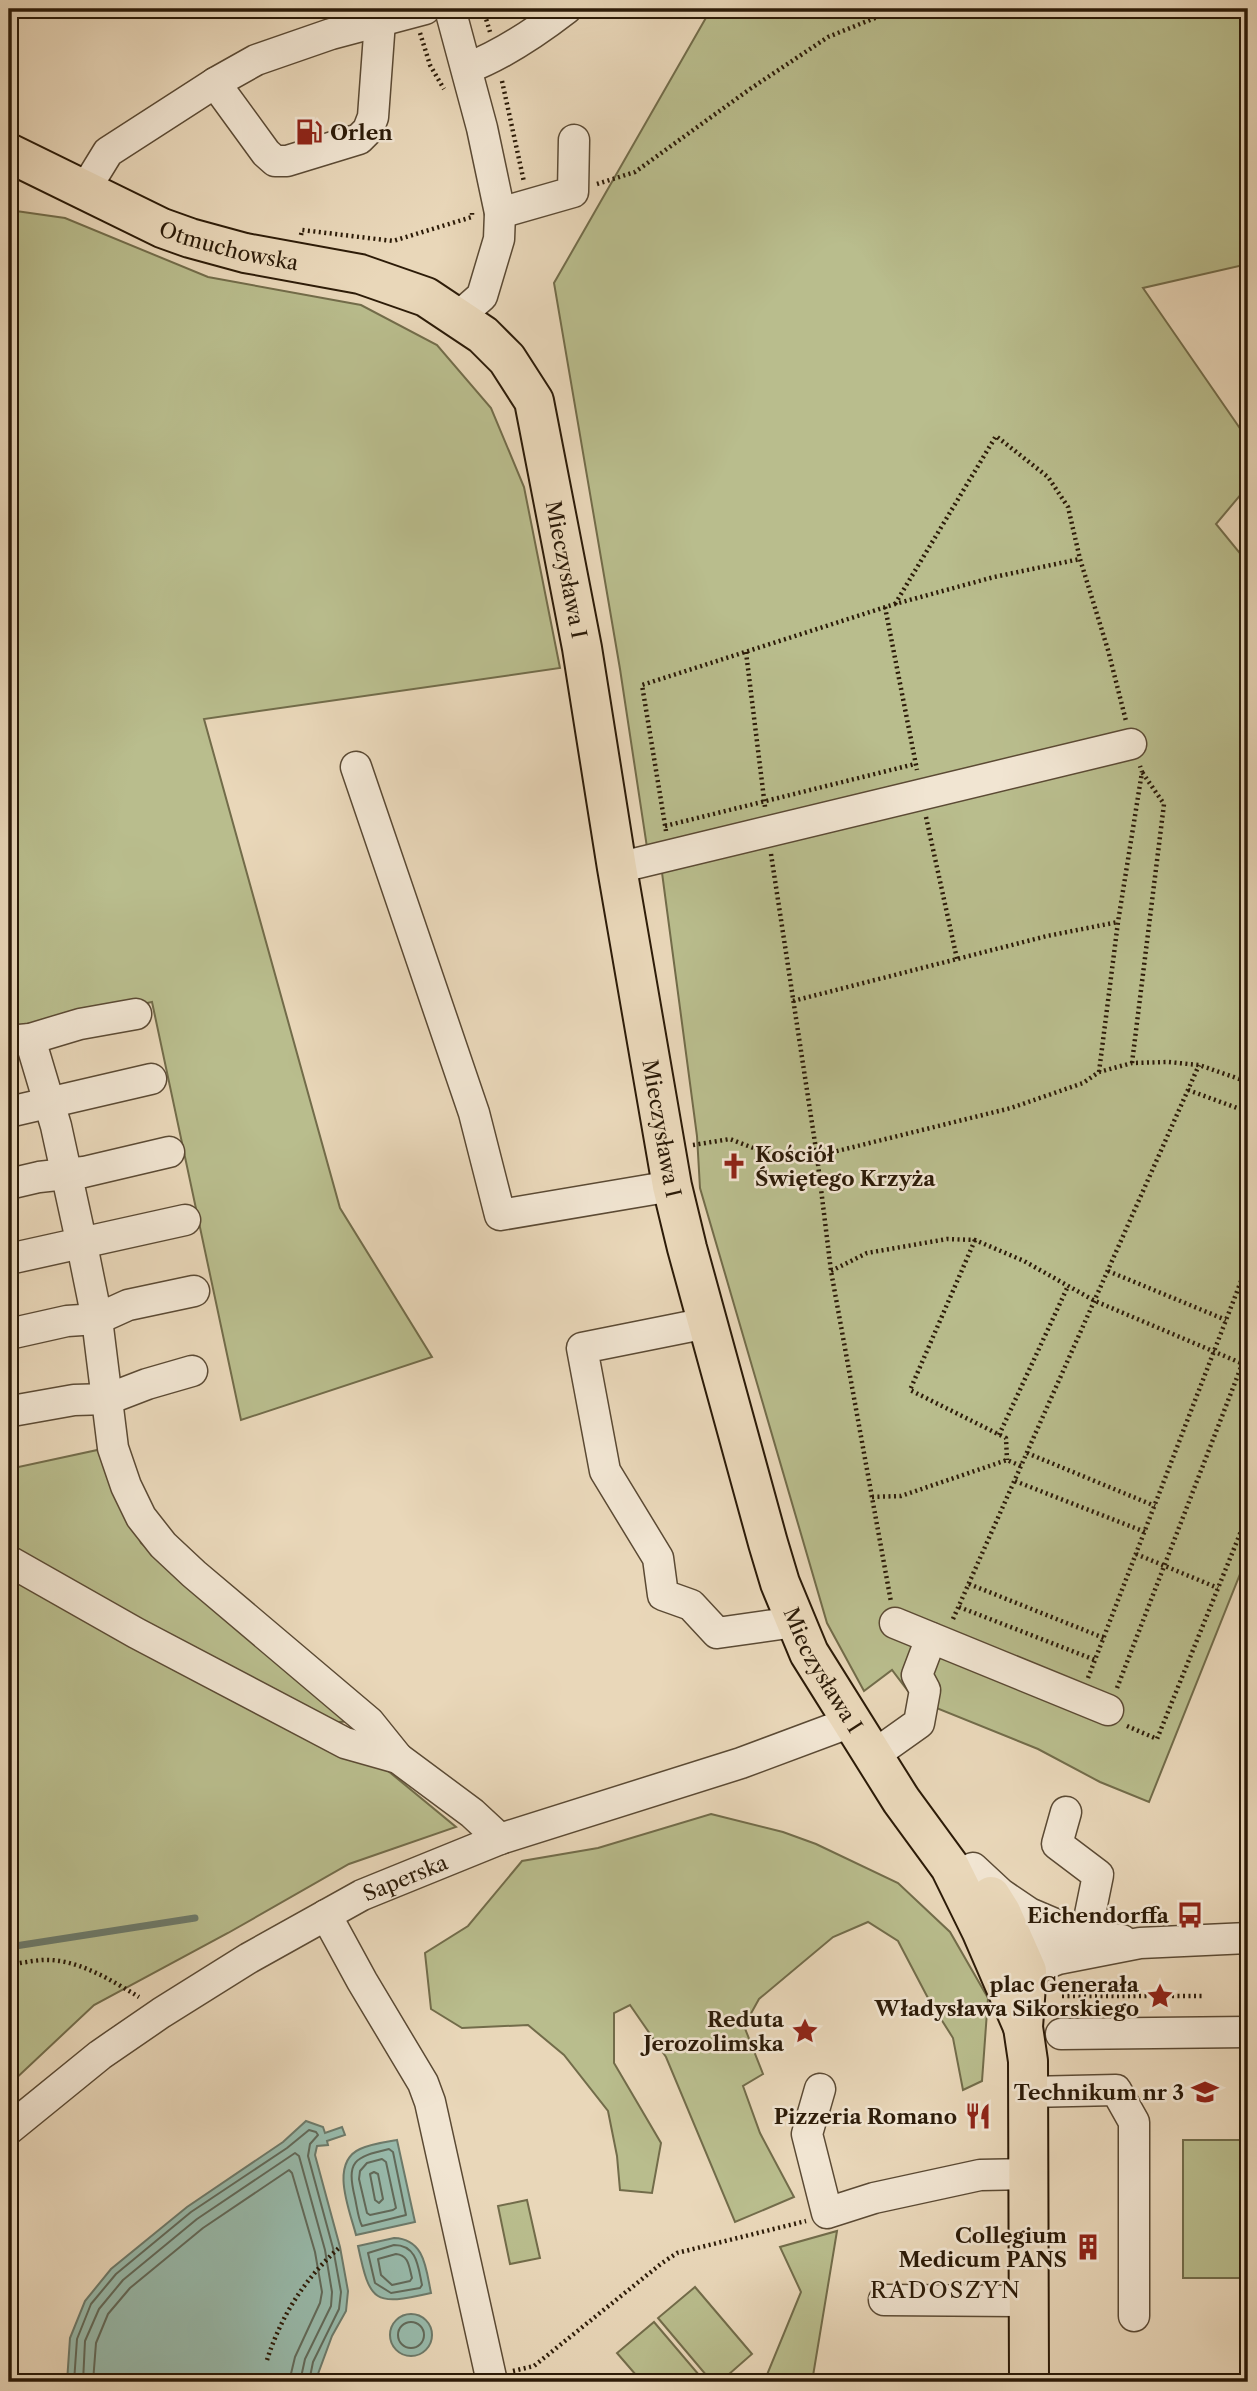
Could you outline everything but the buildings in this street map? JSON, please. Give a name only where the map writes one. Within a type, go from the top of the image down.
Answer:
[{"type":"main road","name":"Otmuchowska","points":[[9,153],[162,228],[216,246],[328,267],[391,283],[426,297],[457,318]]},
{"type":"main road","name":"Mieczysława I","points":[[457,318],[499,381],[547,473],[582,648],[672,1186],[768,1543],[795,1622],[809,1653],[901,1800],[1014,1962]]},
{"type":"main road","name":"Mieczysława I","points":[[874,1755],[913,1790],[973,1868],[1001,1912],[1014,1962]]},
{"type":"main road","points":[[1014,1962],[1028,2061],[1029,2382]]},
{"type":"street","points":[[450,9],[468,68],[500,213],[499,239],[482,296],[457,318]]},
{"type":"street","points":[[84,191],[108,152],[215,83],[256,60],[419,10]]},
{"type":"street","points":[[468,68],[496,57],[554,18]]},
{"type":"street","points":[[215,83],[266,153],[275,161],[287,161],[359,139],[368,131],[373,117],[380,21]]},
{"type":"street","points":[[500,213],[573,192],[573,140]]},
{"type":"street","points":[[617,868],[1131,744]]},
{"type":"street","points":[[356,767],[474,1113],[500,1215],[672,1186]]},
{"type":"street","points":[[136,1014],[80,1024],[19,1040],[48,1103],[66,1174],[96,1319],[113,1448],[126,1486],[141,1517],[163,1545],[369,1722],[398,1758],[472,1813],[500,1839]]},
{"type":"street","points":[[9,1112],[151,1079]]},
{"type":"street","points":[[9,1184],[169,1152]]},
{"type":"street","points":[[9,1259],[185,1220]]},
{"type":"street","points":[[9,1334],[67,1321],[96,1319],[128,1305],[194,1291]]},
{"type":"street","points":[[707,1323],[582,1348],[605,1471],[658,1558],[663,1595],[691,1605],[717,1633],[795,1622]]},
{"type":"street","points":[[12,1411],[74,1401],[107,1399],[192,1371]]},
{"type":"street","points":[[9,1561],[136,1633],[345,1743],[398,1758]]},
{"type":"street","points":[[895,1623],[1108,1710]]},
{"type":"street","points":[[874,1755],[919,1723],[925,1690],[917,1675],[937,1640]]},
{"type":"street","name":"Saperska","points":[[9,2129],[100,2055],[162,2013],[249,1958],[362,1895],[500,1839],[741,1763],[850,1721]]},
{"type":"street","points":[[1066,1812],[1057,1844],[1098,1875],[1081,1934]]},
{"type":"street","points":[[973,1868],[1001,1894],[1029,1913],[1081,1934],[1140,1943]]},
{"type":"street","points":[[326,1914],[362,1981],[423,2082],[430,2102],[491,2379]]},
{"type":"street","points":[[1014,1962],[1046,1937],[1081,1934]]},
{"type":"street","points":[[1014,1962],[1058,1959],[1140,1943],[1248,1938]]},
{"type":"street","points":[[1061,2034],[1248,2032]]},
{"type":"street","points":[[820,2089],[807,2134],[827,2213],[874,2198],[980,2175],[1029,2174]]},
{"type":"street","points":[[1028,2092],[1116,2090],[1134,2122],[1134,2316]]},
{"type":"street","points":[[884,2300],[1029,2301]]},
{"type":"path","points":[[484,9],[529,206]]},
{"type":"path","points":[[573,192],[635,172],[828,37],[897,9]]},
{"type":"path","points":[[419,10],[430,65],[448,96]]},
{"type":"path","points":[[302,230],[393,241],[472,217],[471,204]]},
{"type":"path","points":[[895,604],[996,436],[1048,477],[1068,507],[1131,744],[1142,772],[1164,804],[1132,1063]]},
{"type":"path","points":[[670,856],[642,685],[895,604],[1080,559]]},
{"type":"path","points":[[746,652],[768,833],[817,1156],[831,1271],[895,1623]]},
{"type":"path","points":[[665,826],[915,764]]},
{"type":"path","points":[[1099,1072],[1118,922],[1142,772]]},
{"type":"path","points":[[793,1002],[1047,936],[1118,922]]},
{"type":"path","points":[[665,1150],[730,1139],[782,1159],[817,1156],[1011,1108],[1083,1083],[1099,1072],[1132,1063],[1199,1065],[1248,1082]]},
{"type":"path","points":[[937,1640],[959,1607],[1199,1065]]},
{"type":"path","points":[[1188,1090],[1248,1112]]},
{"type":"path","points":[[831,1271],[867,1253],[947,1239],[975,1240],[1024,1261],[1094,1301],[1246,1365]]},
{"type":"path","points":[[975,1240],[910,1390],[1006,1438],[1007,1460]]},
{"type":"path","points":[[1081,1699],[1248,1263]]},
{"type":"path","points":[[1108,1271],[1226,1320]]},
{"type":"path","points":[[999,1435],[1068,1286]]},
{"type":"path","points":[[1248,1349],[1246,1365],[1105,1717],[1157,1739],[1248,1514]]},
{"type":"path","points":[[1027,1453],[1155,1506]]},
{"type":"path","points":[[872,1497],[901,1496],[1007,1460],[1021,1466]]},
{"type":"path","points":[[1015,1481],[1145,1532]]},
{"type":"path","points":[[1136,1554],[1218,1588]]},
{"type":"path","points":[[969,1584],[1104,1639]]},
{"type":"path","points":[[959,1607],[1095,1660]]},
{"type":"path","points":[[9,1965],[44,1960],[72,1964],[115,1983],[162,2013]]},
{"type":"path","points":[[1062,1996],[1202,1996]]},
{"type":"path","points":[[491,2379],[534,2366],[677,2253],[771,2228],[791,2226],[827,2213]]},
{"type":"path","points":[[267,2360],[295,2298],[316,2271],[340,2247]]},
{"type":"path","points":[[1210,2382],[1210,2377],[1231,2377],[1231,2382]]},
{"type":"green space","points":[[711,9],[1248,9],[1248,264],[1143,288],[1248,440],[1248,486],[1216,524],[1248,563],[1248,1554],[1149,1802],[1100,1782],[1038,1749],[914,1699],[892,1670],[864,1691],[827,1623],[700,1188],[697,1136],[661,865],[648,854],[620,669],[554,283]]},
{"type":"green space","points":[[9,210],[65,218],[208,277],[361,305],[437,345],[491,408],[524,487],[560,668],[204,719],[340,1208],[432,1357],[241,1420],[152,1002],[9,1032]]},
{"type":"green space","points":[[102,1449],[141,1543],[350,1721],[330,1723],[456,1827],[349,1864],[94,2005],[9,2085],[9,1469]]},
{"type":"green space","points":[[711,1814],[783,1832],[816,1844],[898,1883],[950,1932],[988,1998],[982,2081],[963,2090],[953,2038],[929,2000],[898,1941],[868,1922],[833,1937],[759,1999],[744,2026],[763,2074],[743,2086],[760,2133],[794,2197],[735,2222],[666,2057],[630,2005],[614,2013],[614,2063],[661,2143],[652,2193],[620,2190],[617,2156],[608,2111],[564,2055],[528,2025],[462,2028],[431,2009],[425,1953],[468,1926],[522,1861],[598,1848]]},
{"type":"green space","points":[[1183,2140],[1248,2140],[1248,2278],[1183,2278]]},
{"type":"green space","points":[[527,2200],[540,2258],[510,2264],[498,2206]]},
{"type":"green space","points":[[837,2231],[812,2382],[764,2382],[801,2292],[780,2247]]},
{"type":"green space","points":[[695,2287],[752,2354],[720,2382],[712,2382],[658,2318]]},
{"type":"green space","points":[[654,2322],[705,2382],[642,2382],[617,2353]]},
{"type":"water","points":[[306,2121],[323,2127],[325,2133],[342,2127],[345,2135],[327,2141],[328,2145],[317,2146],[315,2155],[340,2247],[348,2291],[346,2311],[332,2336],[315,2382],[67,2382],[70,2338],[85,2301],[111,2269],[187,2207],[283,2142]]},
{"type":"water","points":[[397,2140],[415,2222],[356,2235],[346,2201],[345,2165],[360,2149]]},
{"type":"water","points":[[394,2238],[412,2244],[418,2250],[425,2265],[431,2293],[386,2299],[371,2289],[358,2246]]},
{"type":"water","points":[[411,2314],[426,2320],[432,2335],[426,2350],[411,2356],[396,2350],[390,2335],[396,2320]]},
{"type":"waterway","points":[[9,1947],[195,1918]]},
{"type":"place","name":"Orlen","points":[[309,132]]},
{"type":"place","name":"Kościół Świętego Krzyża","points":[[734,1166]]},
{"type":"place","name":"Eichendorffa","points":[[1190,1915]]},
{"type":"place","name":"plac Generała Władysława Sikorskiego","points":[[1160,1996]]},
{"type":"place","name":"Reduta Jerozolimska","points":[[805,2031]]},
{"type":"place","name":"Technikum nr 3","points":[[1205,2092]]},
{"type":"place","name":"Pizzeria Romano","points":[[978,2116]]},
{"type":"place","name":"Collegium Medicum PANS","points":[[1088,2247]]},
{"type":"district","name":"RADOSZYN","points":[[946,2290]]}]
